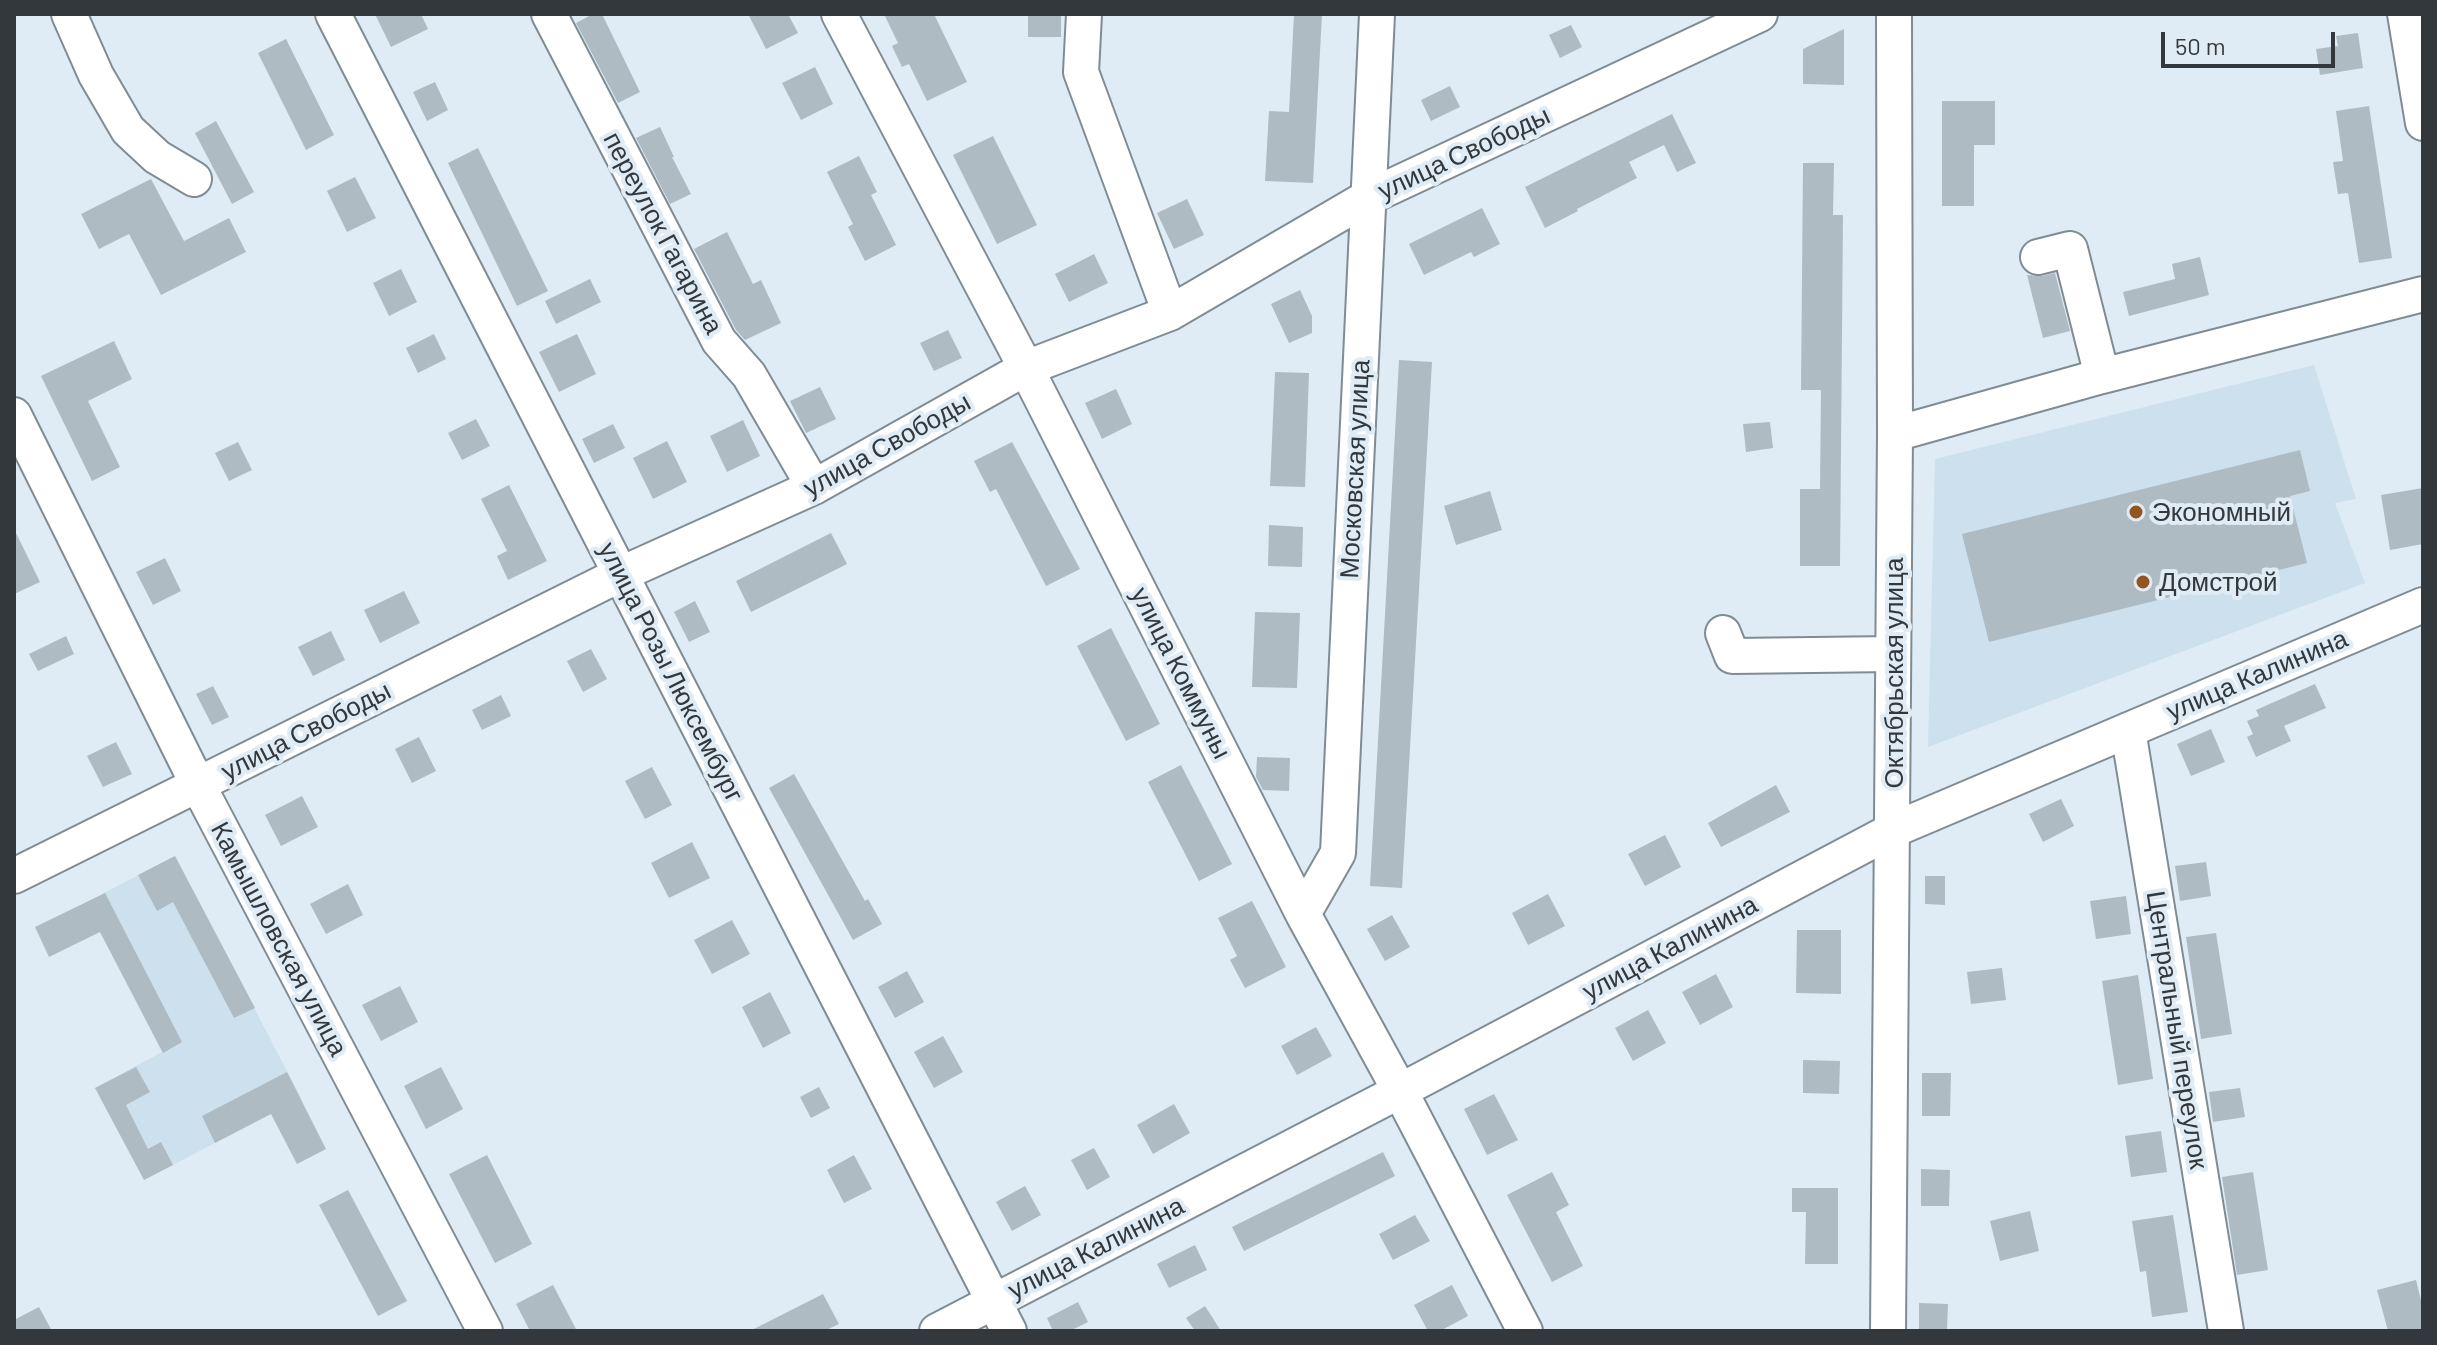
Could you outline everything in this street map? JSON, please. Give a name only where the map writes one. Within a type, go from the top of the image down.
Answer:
[{"type":"street","points":[[69,14],[96,75],[128,130],[157,157],[194,179]]},
{"type":"street","name":"улица Розы Люксембург","points":[[333,14],[1009,1331]]},
{"type":"street","name":"переулок Гагарина","points":[[549,14],[719,341],[749,375],[814,487]]},
{"type":"street","name":"улица Коммуны","points":[[839,14],[1026,368],[1303,914],[1400,1091],[1525,1331]]},
{"type":"street","points":[[1084,14],[1081,72],[1170,313]]},
{"type":"street","name":"Московская улица","points":[[1303,914],[1338,853],[1377,14]]},
{"type":"street","name":"улица Свободы","points":[[14,876],[621,574],[814,487],[1026,368],[1170,313],[1367,198],[1760,14]]},
{"type":"street","name":"Октябрьская улица","points":[[1888,1331],[1895,434],[1894,14]]},
{"type":"street","points":[[2405,14],[2423,123]]},
{"type":"street","points":[[2038,257],[2070,249],[2102,376]]},
{"type":"street","points":[[1895,434],[2102,376],[2423,294]]},
{"type":"street","name":"Камышловская улица","points":[[14,415],[198,785],[485,1331]]},
{"type":"street","name":"улица Калинина","points":[[937,1331],[1893,830],[2423,605]]},
{"type":"street","points":[[1723,633],[1732,656],[1893,654]]},
{"type":"street","name":"Центральный переулок","points":[[2128,730],[2226,1331]]},
{"type":"shaded area","points":[[2314,365],[2356,499],[2335,503],[2365,583],[1928,747],[1935,459]]},
{"type":"shaded area","points":[[175,856],[301,1098],[144,1180],[95,1088],[162,1052],[85,903]]},
{"type":"building","points":[[375,14],[421,14],[428,29],[391,47]]},
{"type":"building","points":[[593,14],[602,14],[640,92],[618,103],[576,23]]},
{"type":"building","points":[[748,14],[788,14],[798,33],[766,49]]},
{"type":"building","points":[[884,14],[934,14],[967,82],[927,101],[909,64],[902,67],[892,46],[898,43]]},
{"type":"building","points":[[1028,14],[1061,14],[1061,37],[1028,37]]},
{"type":"building","points":[[1294,14],[1322,14],[1313,183],[1265,181],[1269,111],[1289,112]]},
{"type":"building","points":[[1571,25],[1582,47],[1560,58],[1549,35]]},
{"type":"building","points":[[1844,29],[1844,85],[1803,84],[1803,49]]},
{"type":"building","points":[[2358,33],[2363,68],[2320,75],[2316,49],[2338,46],[2336,36]]},
{"type":"building","points":[[286,39],[334,135],[306,150],[258,53]]},
{"type":"building","points":[[815,67],[833,104],[801,120],[782,83]]},
{"type":"building","points":[[435,82],[448,110],[427,121],[413,92]]},
{"type":"building","points":[[1450,86],[1460,107],[1431,121],[1421,100]]},
{"type":"building","points":[[1942,101],[1995,101],[1995,145],[1974,145],[1974,206],[1942,206]]},
{"type":"building","points":[[2369,106],[2392,258],[2359,263],[2348,193],[2338,194],[2333,162],[2343,161],[2336,111]]},
{"type":"building","points":[[1672,114],[1696,163],[1677,172],[1664,145],[1629,162],[1637,178],[1545,228],[1525,187]]},
{"type":"building","points":[[216,121],[254,192],[232,204],[195,133]]},
{"type":"building","points":[[660,127],[691,194],[670,204],[636,138]]},
{"type":"building","points":[[993,136],[1037,225],[997,244],[953,155]]},
{"type":"building","points":[[478,148],[548,291],[517,306],[448,163]]},
{"type":"building","points":[[859,156],[877,192],[871,195],[896,245],[865,261],[848,227],[853,224],[827,172]]},
{"type":"building","points":[[1803,163],[1834,163],[1833,215],[1843,215],[1840,566],[1800,566],[1800,489],[1820,489],[1821,390],[1801,390]]},
{"type":"building","points":[[355,177],[376,218],[347,232],[327,191]]},
{"type":"building","points":[[151,179],[184,241],[229,218],[246,252],[161,295],[129,234],[99,249],[81,214]]},
{"type":"building","points":[[1187,199],[1204,235],[1174,249],[1157,213]]},
{"type":"building","points":[[1482,208],[1500,244],[1474,257],[1471,252],[1424,275],[1409,244]]},
{"type":"building","points":[[727,232],[753,284],[761,280],[781,323],[745,340],[736,330],[694,249]]},
{"type":"building","points":[[1094,254],[1108,283],[1069,302],[1055,274]]},
{"type":"building","points":[[2200,257],[2209,295],[2129,316],[2123,292],[2175,279],[2172,264]]},
{"type":"building","points":[[401,269],[417,302],[389,316],[373,283]]},
{"type":"building","points":[[2055,273],[2070,331],[2043,338],[2027,275]]},
{"type":"building","points":[[590,279],[601,302],[556,324],[545,301]]},
{"type":"building","points":[[1300,290],[1312,316],[1312,333],[1289,343],[1271,304]]},
{"type":"building","points":[[948,330],[962,358],[934,371],[920,343]]},
{"type":"building","points":[[434,334],[446,359],[418,373],[406,348]]},
{"type":"building","points":[[577,334],[596,374],[559,392],[539,352]]},
{"type":"building","points":[[114,341],[132,379],[88,401],[120,467],[92,481],[41,376]]},
{"type":"building","points":[[1399,360],[1432,362],[1402,888],[1370,886]]},
{"type":"building","points":[[1275,372],[1309,373],[1305,487],[1270,486]]},
{"type":"building","points":[[820,387],[836,419],[806,433],[790,401]]},
{"type":"building","points":[[1116,389],[1132,424],[1102,439],[1085,403]]},
{"type":"building","points":[[476,419],[490,446],[462,460],[448,433]]},
{"type":"building","points":[[743,420],[760,456],[727,472],[710,436]]},
{"type":"building","points":[[1770,422],[1773,448],[1746,452],[1743,424]]},
{"type":"building","points":[[613,424],[625,448],[594,463],[582,439]]},
{"type":"building","points":[[667,441],[687,482],[653,499],[633,458]]},
{"type":"building","points":[[238,442],[252,470],[229,481],[215,453]]},
{"type":"building","points":[[1012,442],[1080,569],[1046,586],[996,489],[990,492],[974,461]]},
{"type":"building","points":[[2300,450],[2310,491],[2290,496],[2307,563],[1989,642],[1962,534]]},
{"type":"building","points":[[509,485],[547,561],[508,580],[497,556],[507,551],[481,499]]},
{"type":"building","points":[[2423,488],[2423,544],[2390,550],[2381,495]]},
{"type":"building","points":[[1490,491],[1502,530],[1456,545],[1444,506]]},
{"type":"building","points":[[1269,525],[1303,527],[1302,567],[1268,566]]},
{"type":"building","points":[[14,529],[40,582],[14,594]]},
{"type":"building","points":[[831,533],[847,564],[751,612],[736,581]]},
{"type":"building","points":[[165,558],[181,591],[153,605],[136,572]]},
{"type":"building","points":[[404,591],[420,623],[380,643],[364,610]]},
{"type":"building","points":[[695,601],[710,632],[689,642],[674,612]]},
{"type":"building","points":[[1255,612],[1300,613],[1297,688],[1252,687]]},
{"type":"building","points":[[1111,628],[1160,724],[1126,741],[1077,646]]},
{"type":"building","points":[[331,631],[345,660],[313,676],[298,647]]},
{"type":"building","points":[[66,636],[74,654],[38,671],[29,654]]},
{"type":"building","points":[[591,649],[607,679],[583,692],[567,661]]},
{"type":"building","points":[[2315,684],[2326,708],[2284,726],[2291,741],[2256,757],[2247,737],[2253,734],[2247,721],[2259,716],[2256,710]]},
{"type":"building","points":[[213,686],[229,717],[212,725],[196,694]]},
{"type":"building","points":[[501,695],[511,716],[482,730],[472,710]]},
{"type":"building","points":[[2211,729],[2225,762],[2191,776],[2177,744]]},
{"type":"building","points":[[419,737],[436,771],[412,783],[395,749]]},
{"type":"building","points":[[116,742],[132,774],[103,787],[87,756]]},
{"type":"building","points":[[1257,757],[1290,758],[1289,791],[1263,790],[1256,777]]},
{"type":"building","points":[[1181,765],[1232,864],[1199,881],[1148,782]]},
{"type":"building","points":[[652,767],[672,805],[645,819],[625,781]]},
{"type":"building","points":[[794,774],[865,901],[868,899],[882,924],[853,940],[769,788]]},
{"type":"building","points":[[1776,785],[1790,812],[1721,847],[1708,823]]},
{"type":"building","points":[[302,796],[318,827],[281,846],[265,815]]},
{"type":"building","points":[[2061,799],[2074,826],[2043,842],[2029,814]]},
{"type":"building","points":[[1665,835],[1681,867],[1645,886],[1628,854]]},
{"type":"building","points":[[692,842],[710,878],[669,898],[651,863]]},
{"type":"building","points":[[175,856],[255,1008],[234,1018],[173,902],[157,911],[138,875]]},
{"type":"building","points":[[2206,862],[2211,896],[2180,901],[2175,866]]},
{"type":"building","points":[[1925,876],[1945,876],[1945,905],[1925,904]]},
{"type":"building","points":[[348,884],[363,915],[326,934],[310,904]]},
{"type":"building","points":[[105,893],[182,1042],[163,1053],[100,932],[49,957],[35,927]]},
{"type":"building","points":[[1548,894],[1565,926],[1528,945],[1512,913]]},
{"type":"building","points":[[2126,896],[2131,934],[2096,939],[2090,901]]},
{"type":"building","points":[[1252,901],[1286,967],[1245,988],[1230,960],[1237,956],[1218,918]]},
{"type":"building","points":[[1392,915],[1410,947],[1385,961],[1367,929]]},
{"type":"building","points":[[732,920],[750,954],[712,974],[694,940]]},
{"type":"building","points":[[1797,930],[1841,930],[1841,994],[1796,993]]},
{"type":"building","points":[[2216,933],[2232,1034],[2201,1039],[2186,937]]},
{"type":"building","points":[[2002,968],[2006,1000],[1971,1004],[1967,972]]},
{"type":"building","points":[[907,971],[924,1002],[895,1018],[878,987]]},
{"type":"building","points":[[1716,974],[1733,1007],[1700,1025],[1682,992]]},
{"type":"building","points":[[2138,975],[2153,1079],[2118,1085],[2102,981]]},
{"type":"building","points":[[400,986],[418,1022],[381,1041],[362,1005]]},
{"type":"building","points":[[770,992],[791,1033],[763,1048],[742,1007]]},
{"type":"building","points":[[1648,1010],[1666,1043],[1633,1061],[1615,1028]]},
{"type":"building","points":[[1316,1027],[1332,1056],[1297,1075],[1281,1046]]},
{"type":"building","points":[[943,1036],[963,1072],[934,1088],[914,1052]]},
{"type":"building","points":[[1803,1060],[1840,1061],[1839,1094],[1803,1093]]},
{"type":"building","points":[[136,1067],[150,1092],[126,1105],[148,1149],[161,1142],[173,1165],[144,1180],[95,1088]]},
{"type":"building","points":[[441,1067],[463,1109],[426,1129],[404,1086]]},
{"type":"building","points":[[287,1072],[326,1149],[297,1164],[271,1114],[215,1143],[202,1116]]},
{"type":"building","points":[[1922,1073],[1951,1073],[1950,1116],[1922,1116]]},
{"type":"building","points":[[819,1087],[830,1108],[811,1118],[800,1097]]},
{"type":"building","points":[[2240,1088],[2245,1117],[2213,1122],[2209,1092]]},
{"type":"building","points":[[1494,1094],[1518,1140],[1487,1155],[1464,1109]]},
{"type":"building","points":[[1174,1104],[1190,1133],[1153,1154],[1137,1125]]},
{"type":"building","points":[[2161,1131],[2167,1172],[2131,1177],[2125,1136]]},
{"type":"building","points":[[1094,1148],[1110,1177],[1087,1190],[1071,1160]]},
{"type":"building","points":[[1383,1152],[1395,1176],[1244,1251],[1232,1227]]},
{"type":"building","points":[[487,1155],[532,1244],[495,1263],[449,1174]]},
{"type":"building","points":[[854,1155],[872,1189],[844,1203],[827,1170]]},
{"type":"building","points":[[1921,1169],[1950,1170],[1949,1206],[1921,1206]]},
{"type":"building","points":[[1552,1172],[1569,1205],[1556,1212],[1583,1266],[1552,1282],[1507,1195]]},
{"type":"building","points":[[2253,1172],[2268,1270],[2237,1275],[2222,1177]]},
{"type":"building","points":[[1025,1186],[1041,1215],[1012,1231],[996,1202]]},
{"type":"building","points":[[1792,1188],[1838,1188],[1838,1264],[1805,1264],[1806,1212],[1792,1212]]},
{"type":"building","points":[[348,1190],[407,1301],[378,1316],[319,1205]]},
{"type":"building","points":[[2030,1211],[2039,1251],[2000,1261],[1990,1221]]},
{"type":"building","points":[[1415,1215],[1430,1241],[1393,1260],[1379,1234]]},
{"type":"building","points":[[2173,1215],[2188,1312],[2152,1317],[2146,1271],[2140,1272],[2132,1221]]},
{"type":"building","points":[[1195,1245],[1207,1270],[1169,1288],[1157,1264]]},
{"type":"building","points":[[2416,1280],[2423,1308],[2423,1331],[2388,1331],[2377,1290]]},
{"type":"building","points":[[553,1285],[577,1331],[530,1331],[516,1304]]},
{"type":"building","points":[[1452,1285],[1468,1316],[1440,1331],[1428,1331],[1414,1305]]},
{"type":"building","points":[[823,1294],[839,1324],[824,1331],[750,1331]]},
{"type":"building","points":[[1078,1302],[1088,1322],[1070,1331],[1053,1331],[1047,1318]]},
{"type":"building","points":[[1919,1303],[1948,1304],[1947,1331],[1919,1331]]},
{"type":"building","points":[[1205,1306],[1221,1331],[1195,1331],[1186,1318]]},
{"type":"building","points":[[39,1307],[52,1331],[14,1331],[14,1320]]},
{"type":"place","name":"Экономный","points":[[2136,512]]},
{"type":"place","name":"Домстрой","points":[[2143,582]]}]
